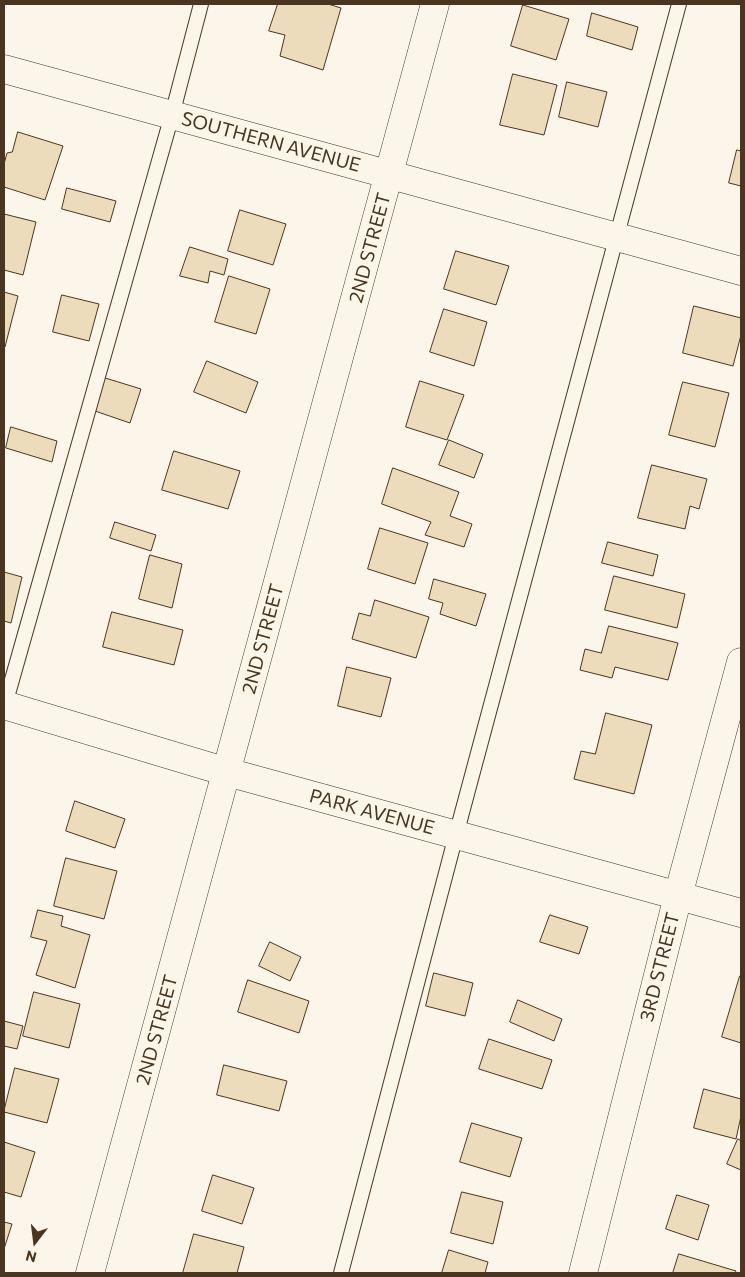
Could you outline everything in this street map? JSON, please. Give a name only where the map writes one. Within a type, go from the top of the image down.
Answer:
[{"type":"street","name":"2ND STREET","points":[[90,1273],[435,4]]},
{"type":"street","name":"SOUTHERN AVENUE","points":[[4,68],[741,271]]},
{"type":"street","name":"3RD STREET","points":[[583,1273],[678,896],[741,662]]},
{"type":"street","name":"PARK AVENUE","points":[[4,706],[227,772],[741,913]]},
{"type":"lane","points":[[4,706],[172,114],[201,4]]},
{"type":"lane","points":[[341,1273],[456,835],[679,4]]},
{"type":"building","points":[[278,4],[328,4],[341,8],[323,70],[280,56],[285,35],[269,31]]},
{"type":"building","points":[[523,5],[569,19],[556,60],[511,46]]},
{"type":"building","points":[[592,13],[638,27],[632,50],[587,36]]},
{"type":"building","points":[[513,74],[557,85],[544,135],[500,125]]},
{"type":"building","points":[[567,82],[607,92],[598,127],[559,117]]},
{"type":"building","points":[[18,132],[63,146],[45,200],[4,187],[4,164],[7,153],[12,152]]},
{"type":"building","points":[[737,150],[741,151],[741,186],[729,183]]},
{"type":"building","points":[[67,188],[116,201],[110,222],[62,209]]},
{"type":"building","points":[[240,210],[286,224],[273,265],[228,251]]},
{"type":"building","points":[[4,214],[36,222],[23,275],[4,270]]},
{"type":"building","points":[[190,247],[228,259],[224,275],[210,271],[208,283],[180,276]]},
{"type":"building","points":[[456,251],[509,266],[496,305],[444,289]]},
{"type":"building","points":[[229,276],[270,289],[256,334],[215,322]]},
{"type":"building","points":[[4,292],[18,296],[5,347],[4,346]]},
{"type":"building","points":[[62,295],[99,304],[89,341],[53,332]]},
{"type":"building","points":[[694,306],[741,318],[741,335],[733,366],[683,353]]},
{"type":"building","points":[[444,309],[487,322],[474,366],[430,352]]},
{"type":"building","points":[[207,361],[258,382],[246,413],[194,392]]},
{"type":"building","points":[[102,377],[141,389],[130,423],[92,410]]},
{"type":"building","points":[[420,381],[464,395],[447,440],[406,427]]},
{"type":"building","points":[[683,382],[729,393],[715,447],[669,435]]},
{"type":"building","points":[[11,427],[57,441],[52,462],[6,448]]},
{"type":"building","points":[[449,440],[483,454],[474,478],[439,465]]},
{"type":"building","points":[[174,451],[240,471],[228,509],[162,490]]},
{"type":"building","points":[[652,465],[707,479],[699,509],[690,506],[685,529],[638,518]]},
{"type":"building","points":[[393,468],[459,492],[450,516],[472,524],[464,547],[425,535],[431,522],[382,504]]},
{"type":"building","points":[[115,522],[156,535],[151,551],[110,538]]},
{"type":"building","points":[[380,528],[428,543],[415,584],[368,569]]},
{"type":"building","points":[[608,542],[658,555],[653,576],[602,563]]},
{"type":"building","points":[[150,555],[182,564],[172,608],[139,599]]},
{"type":"building","points":[[4,572],[22,577],[11,623],[4,621]]},
{"type":"building","points":[[614,576],[685,594],[677,628],[605,610]]},
{"type":"building","points":[[434,579],[486,594],[476,626],[440,614],[443,603],[429,599]]},
{"type":"building","points":[[375,600],[429,617],[416,658],[352,639],[359,613],[370,616]]},
{"type":"building","points":[[112,612],[183,630],[174,665],[103,647]]},
{"type":"building","points":[[609,626],[678,643],[668,680],[615,667],[612,678],[580,670],[585,649],[601,653]]},
{"type":"building","points":[[347,667],[391,678],[381,717],[338,706]]},
{"type":"building","points":[[606,713],[652,725],[634,794],[574,779],[581,751],[595,754]]},
{"type":"building","points":[[75,801],[125,819],[115,848],[66,831]]},
{"type":"building","points":[[66,858],[117,871],[104,919],[54,906]]},
{"type":"building","points":[[38,910],[63,916],[61,926],[90,935],[75,988],[36,975],[47,941],[31,937]]},
{"type":"building","points":[[550,915],[588,927],[579,954],[540,942]]},
{"type":"building","points":[[270,942],[301,957],[290,981],[259,966]]},
{"type":"building","points":[[434,973],[473,983],[465,1016],[426,1006]]},
{"type":"building","points":[[741,976],[741,1043],[722,1037]]},
{"type":"building","points":[[248,980],[309,1001],[299,1033],[238,1012]]},
{"type":"building","points":[[34,992],[80,1004],[69,1048],[23,1036]]},
{"type":"building","points":[[518,1000],[562,1019],[554,1041],[510,1022]]},
{"type":"building","points":[[4,1021],[23,1026],[17,1049],[4,1046]]},
{"type":"building","points":[[489,1039],[552,1060],[542,1089],[479,1069]]},
{"type":"building","points":[[224,1065],[287,1081],[279,1111],[217,1095]]},
{"type":"building","points":[[15,1068],[59,1079],[47,1123],[4,1112]]},
{"type":"building","points":[[704,1089],[741,1099],[741,1116],[736,1139],[694,1128]]},
{"type":"building","points":[[472,1123],[522,1138],[510,1177],[460,1162]]},
{"type":"building","points":[[738,1139],[741,1141],[741,1170],[727,1164]]},
{"type":"building","points":[[4,1142],[35,1152],[21,1197],[4,1192]]},
{"type":"building","points":[[213,1175],[254,1188],[242,1224],[202,1211]]},
{"type":"building","points":[[462,1192],[503,1202],[493,1244],[451,1233]]},
{"type":"building","points":[[677,1195],[709,1205],[698,1240],[666,1229]]},
{"type":"building","points":[[4,1222],[12,1224],[4,1249]]},
{"type":"building","points":[[194,1234],[244,1247],[237,1273],[183,1273]]},
{"type":"building","points":[[449,1250],[488,1262],[485,1273],[442,1273]]},
{"type":"building","points":[[679,1254],[736,1271],[735,1273],[673,1273]]}]
